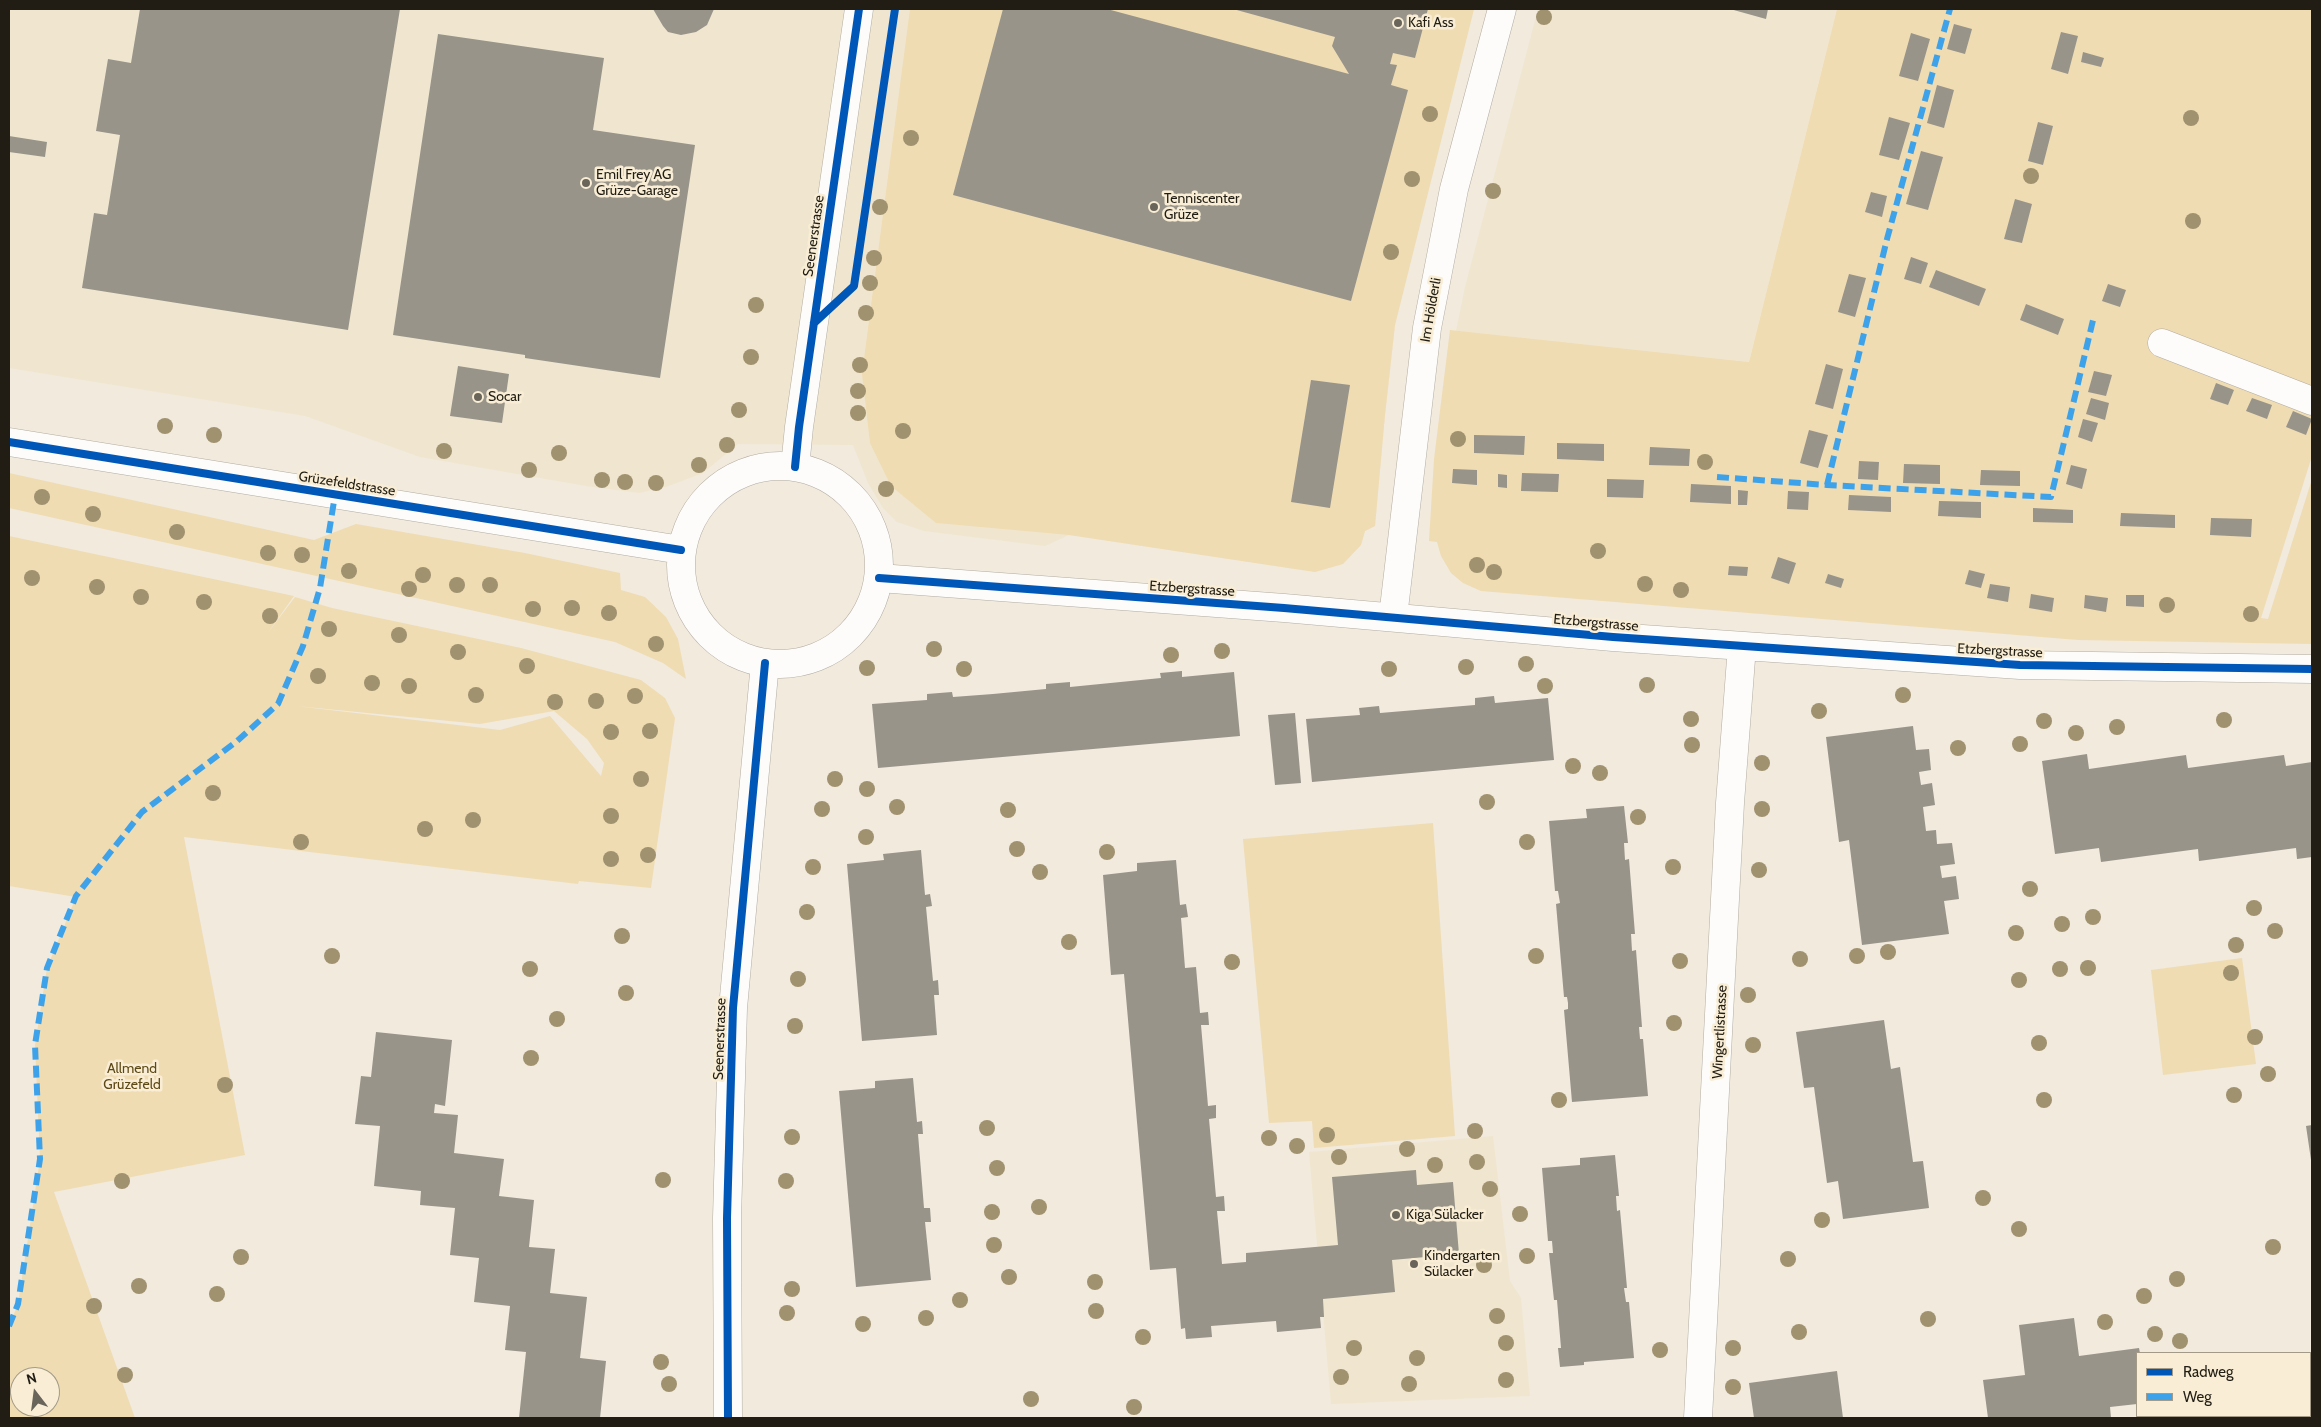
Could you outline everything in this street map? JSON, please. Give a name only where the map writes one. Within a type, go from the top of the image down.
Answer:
[{"type":"street","name":"Seenerstrasse","points":[[796,467],[799,427],[859,9]]},
{"type":"street","name":"Im Hölderli","points":[[1394,617],[1427,328],[1454,190],[1502,9]]},
{"type":"street","points":[[2162,344],[2312,401]]},
{"type":"street","name":"Grüzefeldstrasse","points":[[9,442],[681,550]]},
{"type":"street","points":[[764,466],[796,467],[826,476],[852,495],[870,522],[879,552],[879,578],[872,603],[854,631],[828,651],[798,663],[765,663],[735,654],[710,636],[692,610],[682,581],[681,550],[691,520],[709,495],[728,481],[735,476],[764,466]]},
{"type":"street","name":"Etzbergstrasse","points":[[879,578],[1394,617],[1579,634],[2020,665],[2312,669]]},
{"type":"street","name":"Wingertlistrasse","points":[[1698,1418],[1730,804],[1742,646]]},
{"type":"street","name":"Seenerstrasse","points":[[728,1418],[727,1218],[733,1008],[765,663]]},
{"type":"shaded area","points":[[9,9],[1474,9],[1395,325],[1375,526],[1365,531],[1361,545],[1343,564],[1315,572],[1069,535],[1045,546],[924,531],[897,522],[883,508],[868,483],[853,445],[738,444],[703,473],[666,487],[639,493],[586,486],[420,457],[305,416],[9,368]]},
{"type":"shaded area","points":[[1538,9],[1837,9],[1749,362],[1456,331],[1465,287]]},
{"type":"shaded area","name":"Kindergarten Sülacker","points":[[1493,1136],[1510,1281],[1521,1298],[1530,1396],[1331,1404],[1309,1152]]},
{"type":"green space","name":"Tenniscenter Grüze","points":[[910,9],[1474,9],[1395,325],[1375,526],[1365,531],[1361,545],[1343,564],[1315,572],[1069,535],[936,523],[891,486],[870,443],[862,374]]},
{"type":"green space","points":[[1837,9],[2312,9],[2312,456],[2261,618],[2268,619],[2312,479],[2312,644],[2078,640],[1481,591],[1463,583],[1451,573],[1441,556],[1437,542],[1429,541],[1434,459],[1450,330],[1749,362]]},
{"type":"green space","points":[[9,473],[314,540],[356,524],[525,553],[620,573],[621,590],[645,597],[666,617],[678,639],[686,679],[663,663],[615,642],[9,508]]},
{"type":"green space","name":"Allmend Grüzefeld","points":[[9,536],[294,596],[267,634],[295,597],[332,608],[521,648],[641,680],[665,698],[675,718],[651,888],[579,881],[578,884],[184,837],[245,1155],[54,1192],[135,1418],[9,1418],[9,1326],[18,1304],[40,1159],[35,1045],[47,968],[76,897],[9,886]],"holes":[[[296,706],[480,724],[554,711],[587,739],[604,763],[601,776],[550,716],[500,730]]]},
{"type":"green space","points":[[1433,823],[1455,1136],[1314,1148],[1312,1121],[1269,1123],[1243,839]]},
{"type":"green space","points":[[2242,958],[2256,1064],[2163,1075],[2151,970]]},
{"type":"building","points":[[140,9],[400,9],[348,330],[82,288],[94,213],[107,215],[120,135],[96,131],[108,59],[131,63]]},
{"type":"building","points":[[653,9],[714,9],[707,25],[696,32],[681,35],[668,32]]},
{"type":"building","points":[[1003,9],[1107,9],[1349,74],[1332,46],[1335,37],[1233,9],[1428,9],[1415,58],[1393,53],[1390,64],[1397,65],[1391,85],[1408,90],[1351,301],[953,195]]},
{"type":"building","points":[[1730,9],[1768,9],[1766,19]]},
{"type":"building","points":[[1954,24],[1972,29],[1965,54],[1947,49]]},
{"type":"building","points":[[2061,32],[2078,36],[2068,74],[2051,69]]},
{"type":"building","points":[[1911,33],[1930,39],[1918,81],[1899,76]]},
{"type":"building","points":[[438,34],[604,58],[593,130],[695,145],[660,378],[525,358],[525,355],[393,335]]},
{"type":"building","points":[[2083,52],[2104,58],[2101,67],[2081,62]]},
{"type":"building","points":[[1937,85],[1954,90],[1944,128],[1927,123]]},
{"type":"building","points":[[1889,117],[1910,123],[1899,160],[1879,155]]},
{"type":"building","points":[[2038,122],[2053,126],[2043,165],[2028,161]]},
{"type":"building","points":[[9,136],[47,142],[45,157],[9,152]]},
{"type":"building","points":[[1921,151],[1943,157],[1928,210],[1906,204]]},
{"type":"building","points":[[1871,192],[1887,196],[1882,217],[1865,212]]},
{"type":"building","points":[[2015,199],[2032,204],[2022,243],[2004,239]]},
{"type":"building","points":[[1911,257],[1928,263],[1921,284],[1904,279]]},
{"type":"building","points":[[1936,270],[1986,289],[1979,306],[1929,287]]},
{"type":"building","points":[[1849,274],[1866,278],[1855,317],[1838,312]]},
{"type":"building","points":[[2108,284],[2126,290],[2120,307],[2102,301]]},
{"type":"building","points":[[2026,304],[2064,319],[2058,335],[2020,320]]},
{"type":"building","points":[[1826,364],[1843,369],[1833,409],[1815,404]]},
{"type":"building","points":[[458,366],[509,374],[502,423],[450,416]]},
{"type":"building","points":[[2094,371],[2112,375],[2106,396],[2088,392]]},
{"type":"building","points":[[1311,380],[1350,385],[1330,508],[1291,502]]},
{"type":"building","points":[[2216,383],[2234,390],[2228,405],[2210,399]]},
{"type":"building","points":[[2091,398],[2109,403],[2105,420],[2086,414]]},
{"type":"building","points":[[2252,398],[2272,405],[2267,419],[2246,411]]},
{"type":"building","points":[[2293,411],[2312,419],[2306,435],[2286,427]]},
{"type":"building","points":[[2083,419],[2098,423],[2092,442],[2078,437]]},
{"type":"building","points":[[1809,430],[1828,435],[1818,468],[1800,463]]},
{"type":"building","points":[[1474,435],[1525,436],[1524,455],[1474,453]]},
{"type":"building","points":[[1557,443],[1604,444],[1604,461],[1557,459]]},
{"type":"building","points":[[1650,447],[1690,449],[1689,466],[1649,465]]},
{"type":"building","points":[[1859,461],[1879,462],[1878,480],[1858,479]]},
{"type":"building","points":[[1904,464],[1940,465],[1940,484],[1903,483]]},
{"type":"building","points":[[2071,465],[2087,469],[2082,489],[2066,484]]},
{"type":"building","points":[[1453,469],[1477,470],[1477,485],[1452,483]]},
{"type":"building","points":[[1981,470],[2020,471],[2020,486],[1980,485]]},
{"type":"building","points":[[1522,473],[1559,474],[1558,492],[1521,491]]},
{"type":"building","points":[[1498,474],[1507,475],[1507,488],[1498,487]]},
{"type":"building","points":[[1607,479],[1644,480],[1643,498],[1607,497]]},
{"type":"building","points":[[1691,484],[1731,486],[1731,504],[1690,502]]},
{"type":"building","points":[[1738,490],[1748,491],[1747,505],[1738,505]]},
{"type":"building","points":[[1788,491],[1809,492],[1808,510],[1787,509]]},
{"type":"building","points":[[1849,495],[1891,497],[1891,512],[1848,510]]},
{"type":"building","points":[[1939,501],[1981,502],[1981,518],[1938,516]]},
{"type":"building","points":[[2033,508],[2073,510],[2073,523],[2033,522]]},
{"type":"building","points":[[2121,513],[2175,515],[2175,528],[2120,526]]},
{"type":"building","points":[[2211,518],[2252,519],[2251,537],[2210,535]]},
{"type":"building","points":[[1778,557],[1796,563],[1789,584],[1771,578]]},
{"type":"building","points":[[1729,566],[1748,567],[1747,576],[1728,575]]},
{"type":"building","points":[[1969,570],[1985,574],[1981,588],[1965,584]]},
{"type":"building","points":[[1828,574],[1844,579],[1841,588],[1825,583]]},
{"type":"building","points":[[1990,584],[2010,587],[2008,602],[1987,598]]},
{"type":"building","points":[[2031,594],[2054,598],[2052,612],[2029,608]]},
{"type":"building","points":[[2085,595],[2108,598],[2106,612],[2084,608]]},
{"type":"building","points":[[2126,595],[2144,595],[2144,607],[2126,606]]},
{"type":"building","points":[[1182,671],[1182,677],[1234,672],[1240,736],[878,768],[872,704],[927,700],[927,694],[952,692],[953,697],[1046,689],[1046,684],[1070,682],[1070,687],[1161,678],[1160,673]]},
{"type":"building","points":[[1494,696],[1495,703],[1548,698],[1554,760],[1312,782],[1306,719],[1360,715],[1359,708],[1379,706],[1380,713],[1475,705],[1475,698]]},
{"type":"building","points":[[1295,713],[1301,783],[1275,785],[1268,715]]},
{"type":"building","points":[[1913,726],[1916,750],[1929,749],[1931,770],[1919,772],[1921,785],[1932,783],[1935,805],[1923,807],[1926,831],[1936,830],[1937,844],[1952,843],[1955,864],[1940,866],[1942,878],[1956,876],[1959,899],[1944,901],[1949,934],[1862,945],[1849,840],[1839,842],[1826,737]]},
{"type":"building","points":[[2087,754],[2089,769],[2186,755],[2188,768],[2284,755],[2286,766],[2312,762],[2312,857],[2297,859],[2296,848],[2199,861],[2198,849],[2101,862],[2099,848],[2055,854],[2042,761]]},
{"type":"building","points":[[1624,806],[1628,843],[1624,843],[1625,860],[1629,859],[1635,934],[1631,934],[1632,951],[1636,950],[1642,1027],[1639,1027],[1640,1039],[1643,1039],[1648,1096],[1572,1102],[1564,1010],[1568,1009],[1568,1003],[1567,997],[1564,997],[1556,904],[1560,903],[1558,891],[1555,891],[1549,821],[1587,818],[1586,809]]},
{"type":"building","points":[[921,850],[925,895],[930,894],[932,906],[926,907],[933,981],[938,980],[939,995],[934,995],[937,1035],[862,1041],[847,864],[884,860],[883,854]]},
{"type":"building","points":[[1176,860],[1180,905],[1186,904],[1188,917],[1181,918],[1185,968],[1196,967],[1200,1013],[1208,1012],[1209,1025],[1201,1025],[1208,1106],[1216,1105],[1216,1118],[1209,1119],[1216,1197],[1224,1196],[1225,1211],[1217,1211],[1222,1264],[1246,1262],[1246,1253],[1338,1245],[1332,1177],[1416,1170],[1417,1185],[1453,1182],[1459,1254],[1392,1260],[1395,1292],[1323,1299],[1324,1317],[1320,1317],[1321,1328],[1277,1332],[1276,1321],[1211,1326],[1212,1337],[1186,1339],[1185,1328],[1181,1329],[1176,1268],[1150,1270],[1124,974],[1111,975],[1103,875],[1137,871],[1137,863]]},
{"type":"building","points":[[1884,1020],[1891,1069],[1900,1067],[1913,1162],[1923,1161],[1929,1208],[1843,1219],[1838,1181],[1827,1183],[1814,1087],[1804,1088],[1796,1032]]},
{"type":"building","points":[[376,1032],[452,1040],[445,1106],[435,1104],[434,1113],[458,1115],[454,1153],[504,1159],[499,1196],[534,1200],[529,1247],[555,1249],[550,1293],[587,1297],[580,1358],[606,1361],[600,1418],[519,1418],[526,1352],[505,1350],[510,1306],[474,1302],[479,1258],[450,1255],[455,1208],[420,1205],[421,1191],[374,1186],[380,1126],[355,1124],[361,1076],[371,1077]]},
{"type":"building","points":[[913,1078],[917,1122],[922,1121],[923,1134],[918,1134],[924,1208],[930,1208],[931,1222],[925,1222],[931,1280],[856,1287],[839,1091],[875,1088],[875,1081]]},
{"type":"building","points":[[2312,1125],[2312,1160],[2311,1160],[2306,1126]]},
{"type":"building","points":[[1615,1155],[1619,1196],[1616,1196],[1617,1211],[1620,1210],[1627,1288],[1624,1288],[1626,1302],[1629,1302],[1634,1358],[1584,1362],[1584,1365],[1560,1367],[1558,1348],[1561,1348],[1557,1300],[1554,1300],[1549,1253],[1553,1253],[1552,1241],[1548,1241],[1542,1168],[1580,1165],[1580,1158]]},
{"type":"building","points":[[2074,1318],[2079,1356],[2139,1348],[2140,1352],[2136,1352],[2136,1404],[2110,1407],[2111,1418],[1988,1418],[1983,1380],[2025,1375],[2019,1325]]},
{"type":"building","points":[[1837,1371],[1843,1418],[1754,1418],[1749,1383]]},
{"type":"marked path","points":[[1827,485],[1887,239],[1950,9]]},
{"type":"marked path","points":[[1717,477],[2051,497],[2094,316]]},
{"type":"marked path","points":[[9,1326],[18,1304],[40,1159],[35,1045],[47,968],[76,896],[142,812],[236,742],[278,704],[303,646],[320,588],[335,495]]},
{"type":"cycle path","points":[[795,467],[799,427],[859,9]]},
{"type":"cycle path","points":[[814,323],[854,286],[895,9]]},
{"type":"cycle path","points":[[9,442],[681,550]]},
{"type":"cycle path","points":[[879,578],[1284,608],[1613,637],[2020,665],[2312,669]]},
{"type":"cycle path","points":[[728,1418],[727,1218],[733,1008],[765,663]]},
{"type":"place","name":"Kafi Ass","points":[[1398,23]]},
{"type":"place","name":"Emil Frey AG Grüze-Garage","points":[[586,183]]},
{"type":"place","name":"Tenniscenter Grüze","points":[[1154,207]]},
{"type":"place","name":"Socar","points":[[478,397]]},
{"type":"place","name":"Kiga Sülacker","points":[[1396,1215]]},
{"type":"place","name":"Kindergarten Sülacker","points":[[1414,1264]]}]
